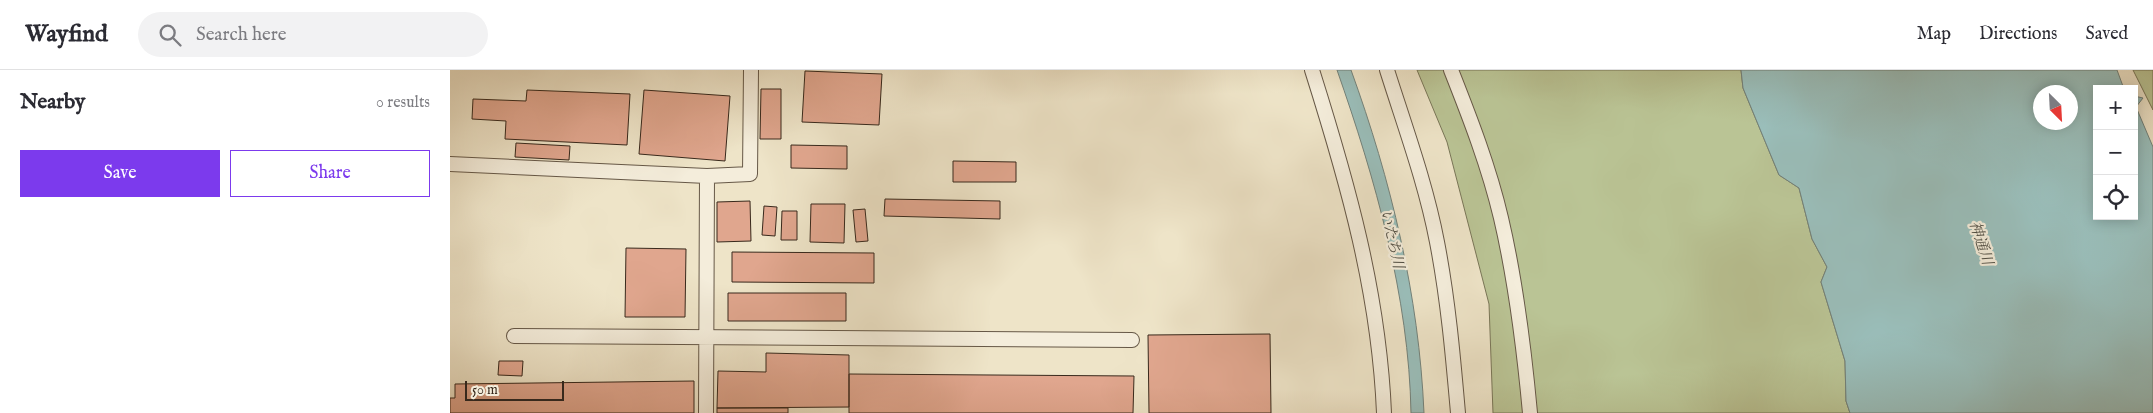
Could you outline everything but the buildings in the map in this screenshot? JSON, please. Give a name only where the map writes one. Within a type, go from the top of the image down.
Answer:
[{"type":"street","points":[[450,164],[707,176],[750,174],[751,70]]},
{"type":"street","points":[[1312,70],[1342,165],[1371,289],[1382,359],[1384,413]]},
{"type":"street","points":[[1387,70],[1419,170],[1437,241],[1451,333],[1458,413]]},
{"type":"street","points":[[1452,70],[1474,131],[1501,217],[1518,306],[1530,413]]},
{"type":"street","points":[[706,413],[707,176]]},
{"type":"street","points":[[514,336],[1132,340]]},
{"type":"green space","points":[[1417,70],[1741,70],[1743,88],[1779,175],[1799,188],[1812,239],[1827,267],[1821,282],[1845,361],[1846,401],[1850,413],[1493,413],[1489,304],[1447,142]]},
{"type":"green space","points":[[2133,70],[2153,70],[2153,110]]},
{"type":"water","name":"いたち川","points":[[1337,70],[1351,70],[1379,154],[1401,239],[1416,326],[1424,413],[1411,413],[1409,369],[1404,326],[1388,238],[1377,195]]},
{"type":"water","name":"神通川","points":[[1741,70],[2117,70],[2123,85],[2093,85],[2093,220],[2138,220],[2138,112],[2153,147],[2153,413],[1850,413],[1846,401],[1845,361],[1821,282],[1827,267],[1812,239],[1799,188],[1779,175],[1743,88]]},
{"type":"water","points":[[2138,97],[2143,98],[2138,104]]}]
